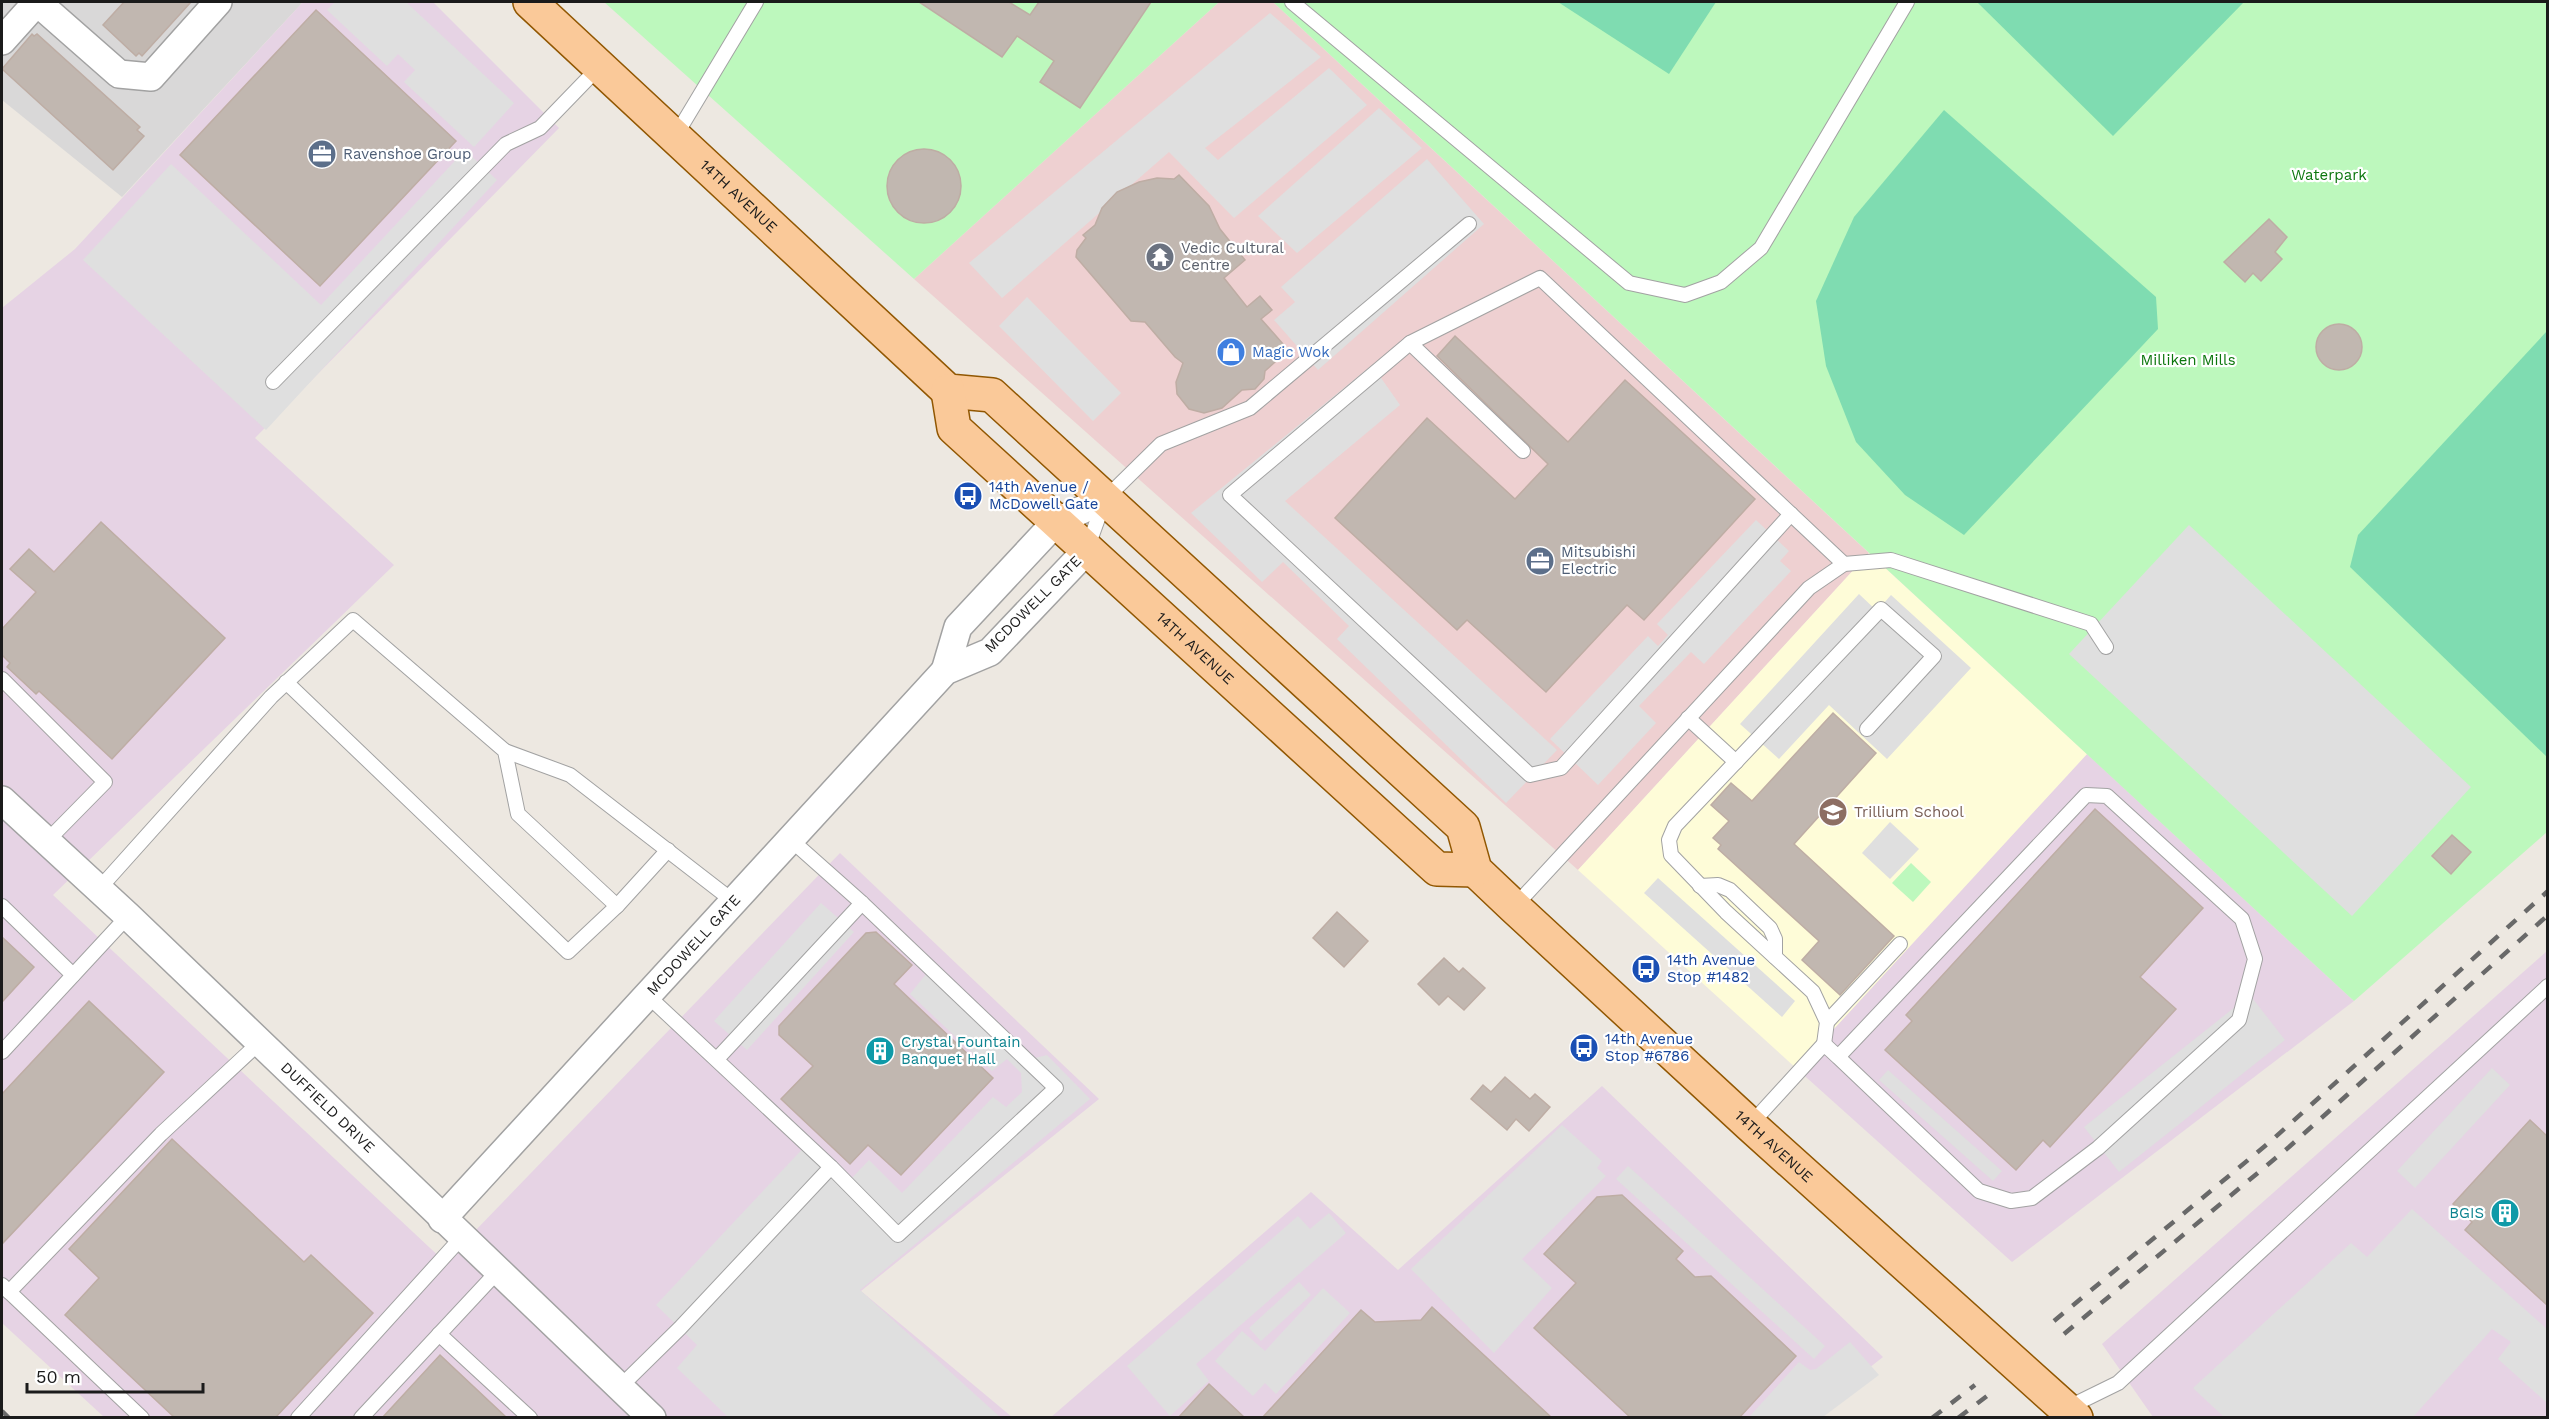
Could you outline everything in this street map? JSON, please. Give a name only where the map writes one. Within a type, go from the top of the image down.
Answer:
[{"type":"main road","name":"14TH AVENUE","points":[[530,2],[676,135],[948,391],[954,428],[1056,522],[1437,869],[1475,870],[2066,1414]]},
{"type":"main road","points":[[948,391],[992,395],[1463,827],[1475,870]]},
{"type":"street","points":[[2,41],[37,2],[119,74],[151,77],[218,2]]},
{"type":"street","name":"MCDOWELL GATE","points":[[945,671],[958,627],[1056,522],[1105,499]]},
{"type":"street","name":"MCDOWELL GATE","points":[[442,1219],[945,671],[990,652],[1087,550]]},
{"type":"street","name":"DUFFIELD DRIVE","points":[[2,800],[128,916],[652,1418]]},
{"type":"lane","points":[[676,135],[756,2]]},
{"type":"lane","points":[[1292,2],[1629,283],[1685,295],[1721,282],[1761,248],[1907,2]]},
{"type":"lane","points":[[273,382],[506,144],[540,128],[600,66]]},
{"type":"lane","points":[[1087,550],[1105,499],[1161,444],[1250,408],[1469,224]]},
{"type":"lane","points":[[1791,514],[1561,768],[1530,775],[1230,495],[1410,343],[1540,278],[1791,514],[1844,564]]},
{"type":"lane","points":[[1410,343],[1522,451]]},
{"type":"lane","points":[[1514,907],[1809,588],[1844,564],[1891,560],[2091,624],[2106,647]]},
{"type":"lane","points":[[1750,1125],[1824,1044],[1827,1022],[1813,992],[1700,886],[1671,855],[1669,840],[1675,826],[1881,609],[1934,656],[1867,729]]},
{"type":"lane","points":[[98,890],[286,682],[353,620],[505,751],[570,775],[733,902]]},
{"type":"lane","points":[[2,679],[105,783],[46,842]]},
{"type":"lane","points":[[286,682],[568,952],[617,906],[668,850]]},
{"type":"lane","points":[[1688,718],[1736,762]]},
{"type":"lane","points":[[505,751],[518,814],[617,906]]},
{"type":"lane","points":[[1824,1044],[1979,1191],[2011,1201],[2032,1198],[2098,1148],[2240,1020],[2255,959],[2242,919],[2107,796],[2085,795],[1838,1057]]},
{"type":"lane","points":[[647,995],[831,1167],[898,1235],[1056,1088],[862,903],[790,839]]},
{"type":"lane","points":[[717,1059],[862,903]]},
{"type":"lane","points":[[2,906],[73,975]]},
{"type":"lane","points":[[2,1052],[128,916]]},
{"type":"lane","points":[[1827,1022],[1900,944]]},
{"type":"lane","points":[[2066,1414],[2118,1383],[2547,986]]},
{"type":"lane","points":[[142,1418],[5,1288],[161,1134],[259,1043]]},
{"type":"lane","points":[[620,1387],[680,1328],[831,1167]]},
{"type":"lane","points":[[298,1418],[462,1237]]},
{"type":"lane","points":[[361,1418],[498,1271]]},
{"type":"lane","points":[[439,1334],[530,1418]]},
{"type":"shaded area","points":[[2,2],[303,2],[122,197],[2,100]]},
{"type":"shaded area","points":[[303,2],[433,2],[559,128],[255,438],[394,565],[53,895],[445,1262],[840,853],[1099,1099],[861,1291],[1012,1417],[104,1417],[2,1323],[2,308],[75,249]]},
{"type":"shaded area","points":[[335,2],[406,2],[514,103],[474,147],[404,82],[415,70],[398,54],[387,66],[327,10]]},
{"type":"shaded area","points":[[1219,2],[1273,2],[1869,553],[1578,870],[914,279]]},
{"type":"shaded area","points":[[1270,13],[1321,57],[1205,148],[1218,160],[1329,68],[1367,105],[1234,218],[1169,152],[1002,298],[969,263]]},
{"type":"shaded area","points":[[1379,108],[1422,148],[1297,253],[1258,216]]},
{"type":"shaded area","points":[[465,150],[497,180],[266,430],[83,260],[171,164],[321,305]]},
{"type":"shaded area","points":[[1427,159],[1484,224],[1318,370],[1274,320],[1295,302],[1281,287]]},
{"type":"shaded area","points":[[1027,297],[1121,393],[1093,421],[999,326]]},
{"type":"shaded area","points":[[1372,365],[1400,405],[1285,501],[1557,750],[1506,803],[1337,639],[1349,626],[1283,562],[1262,582],[1191,513]]},
{"type":"shaded area","points":[[1756,520],[1789,551],[1780,561],[1791,571],[1704,664],[1691,652],[1639,706],[1656,723],[1598,785],[1550,739],[1648,636],[1658,646],[1668,635],[1657,624]]},
{"type":"shaded area","points":[[2189,525],[2471,787],[2352,916],[2069,654]]},
{"type":"shaded area","name":"Trillium School","points":[[1869,553],[2087,754],[1797,1069],[1578,870]]},
{"type":"shaded area","points":[[1859,594],[1877,611],[1891,595],[1971,668],[1887,759],[1829,705],[1779,759],[1740,724]]},
{"type":"shaded area","points":[[2087,754],[2354,1001],[2012,1262],[1797,1069]]},
{"type":"shaded area","points":[[1890,822],[1919,849],[1890,879],[1862,853]]},
{"type":"shaded area","points":[[1658,878],[1795,1001],[1782,1017],[1644,893]]},
{"type":"shaded area","points":[[821,903],[854,932],[747,1050],[714,1021]]},
{"type":"shaded area","points":[[2547,951],[2547,1417],[2153,1417],[2102,1344]]},
{"type":"shaded area","points":[[934,964],[1035,1058],[1047,1055],[1090,1099],[860,1290],[1000,1417],[728,1417],[677,1368],[697,1345],[656,1305],[810,1141],[850,1180],[869,1160],[902,1193],[993,1097],[1006,1107],[1022,1092],[1021,1073],[1007,1059],[992,1071],[910,994]]},
{"type":"shaded area","points":[[2250,995],[2285,1040],[2119,1172],[2084,1127]]},
{"type":"shaded area","points":[[2492,1068],[2510,1085],[2415,1188],[2397,1171]]},
{"type":"shaded area","points":[[1888,1070],[2002,1171],[1993,1181],[1879,1080]]},
{"type":"shaded area","points":[[1602,1086],[1883,1357],[1807,1417],[1050,1418],[1311,1192],[1398,1270]]},
{"type":"shaded area","points":[[1562,1125],[1602,1161],[1597,1168],[1606,1176],[1522,1259],[1552,1288],[1494,1353],[1411,1269]]},
{"type":"shaded area","points":[[1628,1166],[1825,1346],[1814,1359],[1616,1179]]},
{"type":"shaded area","points":[[2412,1209],[2547,1329],[2547,1403],[2498,1359],[2511,1342],[2492,1329],[2413,1417],[2224,1417],[2193,1388],[2351,1243],[2367,1257]]},
{"type":"shaded area","points":[[1329,1213],[1346,1233],[1196,1364],[1209,1381],[1170,1416],[1127,1366],[1298,1216],[1310,1229]]},
{"type":"shaded area","points":[[1299,1282],[1311,1295],[1261,1341],[1249,1328]]},
{"type":"shaded area","points":[[1323,1288],[1350,1313],[1276,1394],[1265,1383],[1253,1396],[1215,1361],[1242,1331],[1265,1351]]},
{"type":"shaded area","points":[[1850,1342],[1879,1375],[1823,1417],[1749,1417],[1799,1362],[1810,1370],[1816,1369]]},
{"type":"green space","points":[[604,2],[1219,2],[914,279]]},
{"type":"green space","name":"Milliken Mills","points":[[1273,2],[2547,2],[2547,832],[2354,1001]]},
{"type":"green space","points":[[1558,2],[1716,2],[1669,74]]},
{"type":"green space","points":[[1977,2],[2244,2],[2113,136]]},
{"type":"green space","points":[[1944,110],[2156,297],[2158,329],[1964,535],[1905,495],[1856,442],[1826,366],[1816,301],[1854,217]]},
{"type":"green space","points":[[2547,331],[2547,757],[2350,567],[2358,535]]},
{"type":"green space","points":[[1911,863],[1931,882],[1913,902],[1892,883]]},
{"type":"building","points":[[124,2],[191,2],[142,56],[139,53],[136,56],[103,25]]},
{"type":"building","points":[[919,2],[1009,2],[1030,15],[1039,2],[1151,2],[1080,108],[1040,82],[1054,61],[1017,36],[1002,57]]},
{"type":"building","points":[[316,10],[456,141],[320,286],[180,155]]},
{"type":"building","points":[[32,34],[34,36],[37,34],[140,127],[137,130],[144,136],[113,170],[2,69]]},
{"type":"building","points":[[924,149],[945,155],[955,165],[961,186],[955,207],[945,217],[924,223],[903,217],[893,207],[887,186],[893,165],[903,155]]},
{"type":"building","name":"Vedic Cultural Centre","points":[[1179,175],[1209,206],[1220,229],[1245,260],[1224,278],[1247,307],[1260,296],[1272,310],[1261,319],[1283,344],[1280,347],[1285,353],[1265,371],[1264,379],[1255,389],[1242,390],[1222,408],[1204,413],[1189,409],[1177,394],[1176,382],[1183,363],[1145,322],[1131,321],[1076,257],[1077,250],[1086,238],[1083,235],[1095,225],[1102,208],[1117,192],[1139,182],[1157,178],[1174,179]]},
{"type":"building","points":[[2269,219],[2287,237],[2275,252],[2282,259],[2261,281],[2253,273],[2245,282],[2224,262]]},
{"type":"building","points":[[2339,324],[2348,325],[2356,330],[2361,338],[2361,356],[2356,364],[2348,369],[2339,370],[2330,369],[2322,364],[2317,356],[2316,347],[2317,338],[2322,330],[2330,325]]},
{"type":"building","name":"Mitsubishi Electric","points":[[1455,336],[1568,442],[1625,380],[1755,499],[1644,620],[1627,605],[1546,692],[1467,620],[1457,630],[1335,518],[1427,418],[1515,499],[1548,464],[1437,356]]},
{"type":"building","points":[[101,522],[225,638],[112,759],[39,691],[36,694],[7,667],[10,663],[2,655],[2,629],[36,592],[10,569],[29,549],[54,572]]},
{"type":"building","points":[[1833,713],[1876,753],[1794,844],[1894,936],[1840,995],[1802,960],[1819,941],[1718,849],[1721,845],[1713,838],[1729,821],[1711,805],[1731,783],[1752,801]]},
{"type":"building","points":[[2095,809],[2203,908],[2140,977],[2176,1009],[2050,1147],[2043,1140],[2016,1170],[1885,1050],[1912,1021],[1906,1015]]},
{"type":"building","points":[[2452,835],[2471,852],[2451,874],[2432,856]]},
{"type":"building","points":[[1337,912],[1368,941],[1344,967],[1313,938]]},
{"type":"building","name":"Crystal Fountain Banquet Hall","points":[[876,932],[912,965],[894,984],[993,1078],[901,1175],[868,1145],[850,1164],[781,1099],[813,1066],[779,1035],[779,1026],[866,933]]},
{"type":"building","points":[[2,937],[34,967],[2,1002]]},
{"type":"building","points":[[1444,958],[1459,972],[1463,968],[1485,988],[1464,1010],[1448,996],[1439,1005],[1418,984]]},
{"type":"building","points":[[89,1001],[164,1072],[2,1244],[2,1094]]},
{"type":"building","points":[[1505,1077],[1530,1099],[1535,1094],[1550,1107],[1529,1131],[1516,1119],[1507,1130],[1471,1099],[1483,1085],[1491,1092]]},
{"type":"building","name":"BGIS","points":[[2530,1120],[2547,1136],[2547,1305],[2465,1230],[2472,1222],[2453,1204]]},
{"type":"building","points":[[172,1139],[304,1262],[311,1255],[373,1313],[275,1418],[175,1418],[65,1315],[99,1278],[69,1249]]},
{"type":"building","points":[[1622,1195],[1683,1251],[1676,1259],[1695,1277],[1711,1276],[1796,1356],[1739,1418],[1631,1418],[1534,1328],[1576,1283],[1544,1254],[1597,1197]]},
{"type":"building","points":[[1432,1307],[1552,1418],[1262,1418],[1361,1310],[1375,1322],[1421,1320]]},
{"type":"building","points":[[440,1355],[507,1418],[382,1418]]},
{"type":"building","points":[[1209,1384],[1245,1418],[1178,1418]]},
{"type":"railway","points":[[2054,1321],[2271,1141],[2548,891]]},
{"type":"railway","points":[[2064,1334],[2289,1147],[2548,915]]},
{"type":"railway","points":[[1932,1418],[1975,1385]]},
{"type":"railway","points":[[1958,1418],[1987,1396]]},
{"type":"railway","points":[[2,1411],[9,1418]]},
{"type":"place","name":"Ravenshoe Group","points":[[322,154]]},
{"type":"place","name":"Vedic Cultural Centre","points":[[1160,257]]},
{"type":"place","name":"Magic Wok","points":[[1231,352]]},
{"type":"place","name":"14th Avenue / McDowell Gate","points":[[968,496]]},
{"type":"place","name":"Mitsubishi Electric","points":[[1540,561]]},
{"type":"place","name":"Trillium School","points":[[1833,812]]},
{"type":"place","name":"14th Avenue Stop #1482","points":[[1646,969]]},
{"type":"place","name":"14th Avenue Stop #6786","points":[[1584,1048]]},
{"type":"place","name":"Crystal Fountain Banquet Hall","points":[[880,1051]]},
{"type":"place","name":"BGIS","points":[[2505,1213]]},
{"type":"park label","name":"Waterpark","points":[[2329,175]]}]
